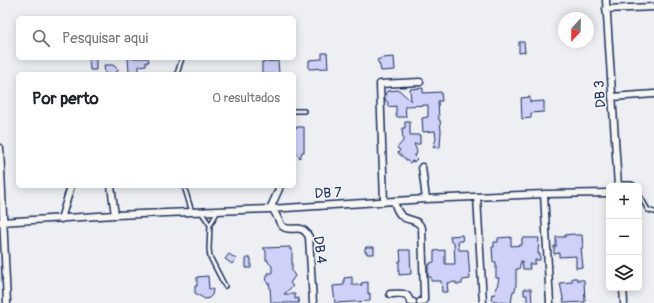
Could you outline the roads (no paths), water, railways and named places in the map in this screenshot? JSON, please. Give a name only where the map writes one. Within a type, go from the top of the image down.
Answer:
[{"type":"street","name":"DB 3","points":[[606,0],[618,183]]},
{"type":"street","points":[[606,9],[654,7]]},
{"type":"street","points":[[384,202],[380,84],[420,82]]},
{"type":"street","points":[[612,97],[654,94]]},
{"type":"street","points":[[0,148],[2,222],[7,303]]},
{"type":"street","points":[[422,167],[426,199]]},
{"type":"street","points":[[61,219],[70,188]]},
{"type":"street","points":[[111,188],[115,216]]},
{"type":"street","points":[[272,209],[279,188]]},
{"type":"street","name":"DB 7","points":[[2,222],[192,212],[218,212],[426,199],[606,193]]},
{"type":"street","points":[[544,194],[550,303]]},
{"type":"street","points":[[477,197],[483,303]]},
{"type":"street","points":[[390,294],[408,295],[410,302],[413,303],[414,300],[417,299],[420,303],[424,300],[422,228],[415,221],[407,220],[400,215],[397,212],[394,201]]},
{"type":"street","points":[[280,220],[286,207]]},
{"type":"street","name":"DB 4","points":[[272,209],[280,220],[282,226],[286,228],[305,230],[309,237],[313,303]]},
{"type":"street","points":[[623,291],[624,303]]},
{"type":"lane","points":[[178,72],[181,60]]},
{"type":"lane","points":[[296,111],[304,111]]},
{"type":"lane","points":[[185,188],[192,212]]},
{"type":"lane","points":[[642,199],[648,210],[654,212]]},
{"type":"lane","points":[[202,212],[210,225]]},
{"type":"lane","points":[[218,212],[210,225],[209,249],[210,258],[225,286]]}]
